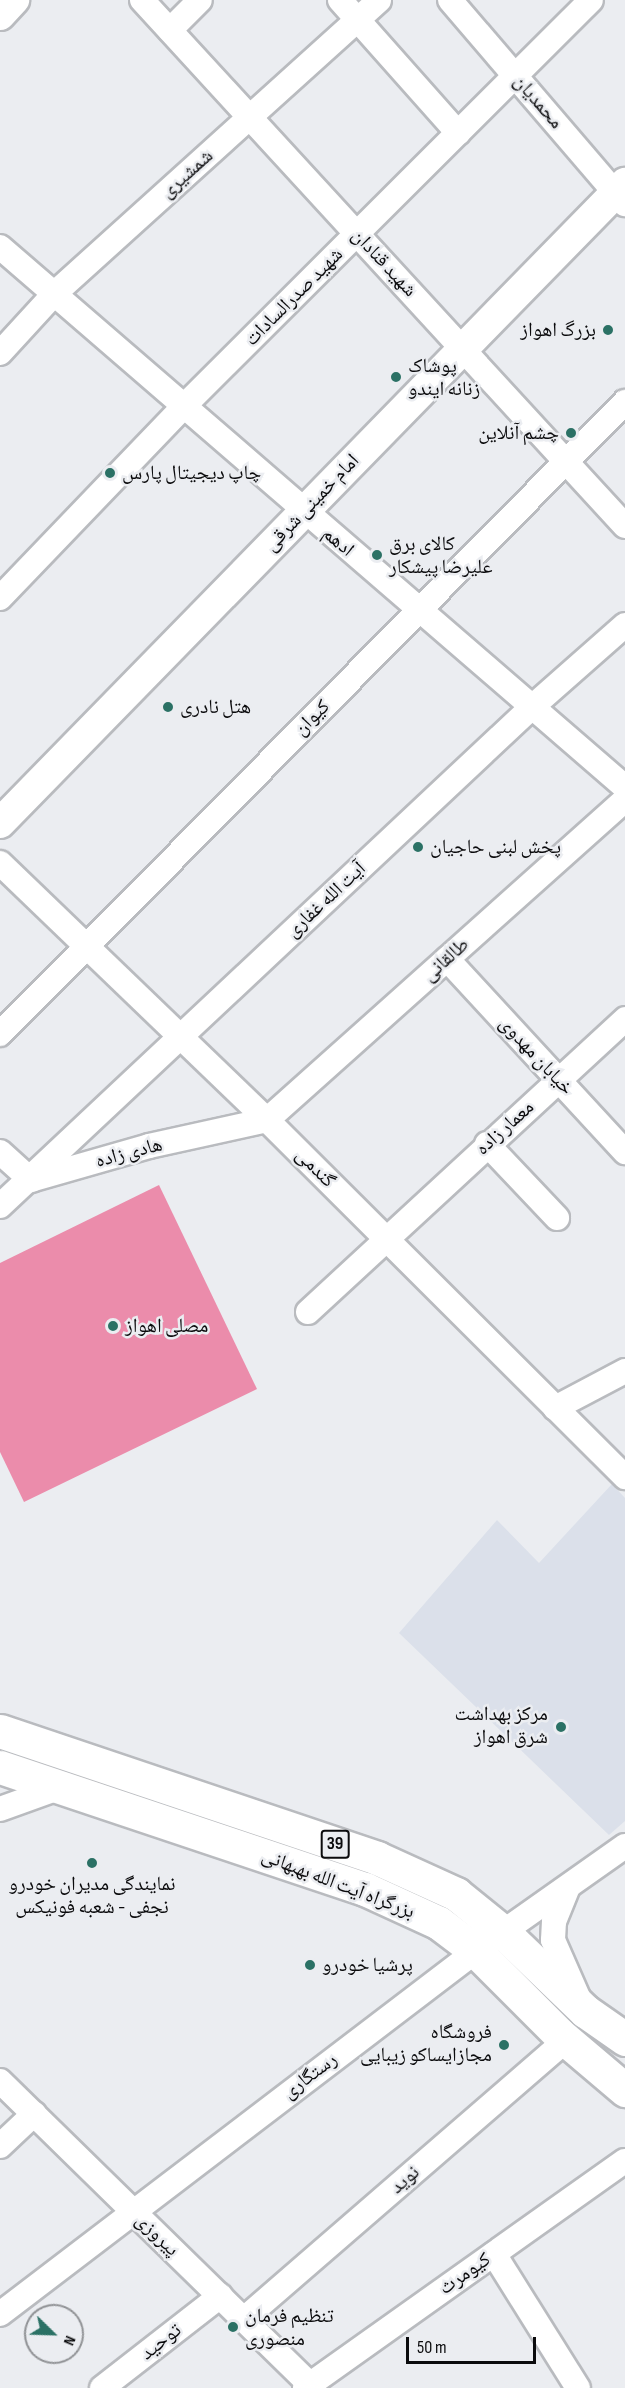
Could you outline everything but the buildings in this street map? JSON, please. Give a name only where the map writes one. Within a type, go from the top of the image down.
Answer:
[{"type":"highway","name":"بزرگراه آیت الله بهبهانی","points":[[0,1731],[377,1858],[456,1894],[503,1932],[585,2011],[625,2039]]},
{"type":"highway","name":"بزرگراه آیت الله بهبهانی","points":[[0,1767],[365,1889],[439,1923],[476,1951],[566,2040],[625,2090]]},
{"type":"highway","name":"39","points":[[365,1889],[377,1858]]},
{"type":"main road","points":[[0,15],[14,0]]},
{"type":"main road","name":"امام خمینی شرقی","points":[[0,823],[463,349],[622,193]]},
{"type":"street","name":"شهید قنادان","points":[[142,0],[625,526]]},
{"type":"street","points":[[170,30],[200,0]]},
{"type":"street","points":[[340,0],[458,133]]},
{"type":"street","name":"شمشیری","points":[[0,353],[54,294],[379,0]]},
{"type":"street","name":"محمدیان","points":[[450,0],[515,76],[622,193]]},
{"type":"street","name":"شهید صدرالسادات","points":[[0,598],[183,407],[591,0]]},
{"type":"street","name":"ادهم","points":[[0,247],[303,512],[625,787]]},
{"type":"street","name":"کیوان","points":[[0,1034],[625,402]]},
{"type":"street","name":"آیت الله غفاری","points":[[31,1180],[532,707],[625,625]]},
{"type":"street","name":"طالقانی","points":[[267,1120],[625,800]]},
{"type":"street","name":"گندمی","points":[[0,863],[267,1120],[555,1408],[622,1470]]},
{"type":"street","name":"خیابان مهدوی","points":[[447,959],[625,1152]]},
{"type":"street","name":"معمار زاده","points":[[308,1312],[385,1238],[625,1019]]},
{"type":"street","name":"هادی زاده","points":[[0,1206],[31,1180],[149,1146],[267,1120]]},
{"type":"street","points":[[487,1144],[557,1218]]},
{"type":"street","points":[[0,1152],[31,1180]]},
{"type":"street","points":[[555,1408],[625,1371]]},
{"type":"street","points":[[0,1809],[61,1787]]},
{"type":"street","name":"رستگاری","points":[[0,2314],[132,2210],[476,1951],[625,1846]]},
{"type":"street","points":[[568,1887],[554,1921],[553,1940],[585,2011]]},
{"type":"street","name":"نوید","points":[[243,2319],[566,2040]]},
{"type":"street","name":"پیروزی","points":[[0,2081],[310,2387]]},
{"type":"street","points":[[0,2146],[34,2114]]},
{"type":"street","name":"کیومرث","points":[[310,2387],[625,2161]]},
{"type":"street","points":[[494,2254],[578,2388]]},
{"type":"street","name":"توحید","points":[[102,2388],[220,2296]]},
{"type":"shaded area","name":"مرکز بهداشت شرق اهواز","points":[[612,1484],[625,1498],[625,1821],[609,1835],[399,1633],[497,1520],[539,1563]]},
{"type":"place","name":"بزرگ اهواز","points":[[608,330]]},
{"type":"place","name":"پوشاک زنانه ایندو","points":[[396,377]]},
{"type":"place","name":"چشم آنلاین","points":[[571,433]]},
{"type":"place","name":"چاپ دیجیتال پارس","points":[[110,473]]},
{"type":"place","name":"کالای برق علیرضا پیشکار","points":[[377,555]]},
{"type":"place","name":"هتل نادری","points":[[168,707]]},
{"type":"place","name":"پخش لبنی حاجیان","points":[[418,847]]},
{"type":"place","name":"مصلی اهواز","points":[[113,1326]]},
{"type":"place","name":"مرکز بهداشت شرق اهواز","points":[[561,1727]]},
{"type":"place","name":"نمایندگی مدیران خودرو نجفی - شعبه فونیکس","points":[[92,1863]]},
{"type":"place","name":"پرشيا خودرو","points":[[310,1965]]},
{"type":"place","name":"فروشگاه مجازایساکو زیبایی","points":[[504,2045]]},
{"type":"place","name":"تنظیم فرمان منصوری","points":[[233,2327]]}]
